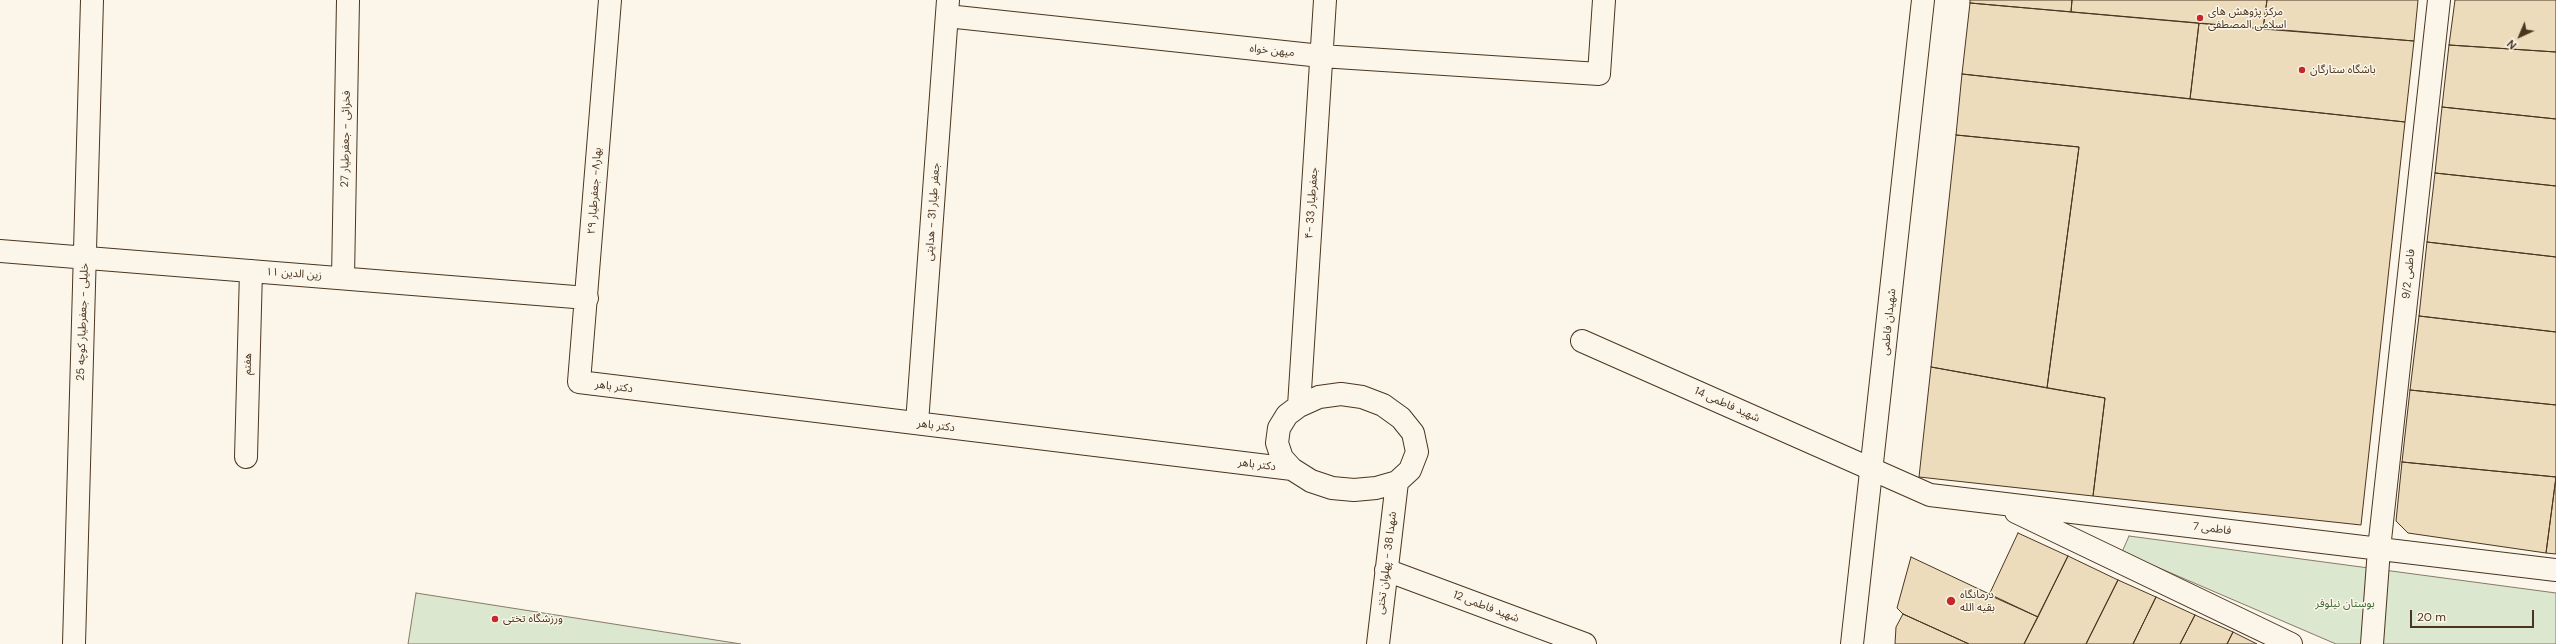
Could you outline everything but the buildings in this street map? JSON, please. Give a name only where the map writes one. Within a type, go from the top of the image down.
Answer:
[{"type":"street","name":"خلیلی - جعفرطیار کوچه 25","points":[[74,644],[92,0]]},
{"type":"street","name":"فخرائی - جعفرطیار 27","points":[[344,278],[348,0]]},
{"type":"street","name":"بهار۸- جعفرطیار ۲۹","points":[[579,382],[610,0]]},
{"type":"street","name":"۴- جعفرطیار 33","points":[[1299,406],[1325,0]]},
{"type":"street","name":"میهن خواه","points":[[948,8],[1321,56],[1599,74],[1604,0]]},
{"type":"street","name":"شهیدان فاطمی","points":[[1852,644],[1873,469],[1924,0]]},
{"type":"street","name":"فاطمی 9/2","points":[[2372,644],[2379,549],[2440,0]]},
{"type":"street","name":"جعفر طیار 31 - هدایتی","points":[[917,424],[948,8]]},
{"type":"street","name":"زین الدین ۱۱","points":[[0,251],[587,298]]},
{"type":"street","name":"هفتم","points":[[246,457],[251,271]]},
{"type":"street","name":"شهید فاطمی 14","points":[[1582,341],[1873,469]]},
{"type":"street","name":"دکتر باهر","points":[[579,382],[1292,469]]},
{"type":"street","points":[[1341,394],[1362,397],[1383,405],[1401,418],[1413,433],[1417,452],[1410,470],[1397,482],[1376,488],[1354,490],[1332,488],[1311,481],[1292,469],[1282,458],[1277,443],[1279,428],[1286,415],[1299,406],[1320,397],[1341,394]]},
{"type":"street","name":"فاطمی 7","points":[[1873,469],[1930,495],[2556,570]]},
{"type":"street","name":"شهدا 38 - پهلوان تختی","points":[[1378,644],[1397,482]]},
{"type":"street","points":[[2001,504],[2291,644]]},
{"type":"street","name":"شهید فاطمی 12","points":[[1386,570],[1585,644]]},
{"type":"green space","name":"بوستان نیلوفر","points":[[2129,536],[2556,593],[2556,644],[2336,644],[2122,552]]},
{"type":"green space","name":"ورزشگاه تختی","points":[[416,593],[741,644],[408,644]]},
{"type":"place","name":"مرکز پژوهش های اسلامی المصطفی","points":[[2200,18]]},
{"type":"place","name":"باشگاه ستارگان","points":[[2302,70]]},
{"type":"place","name":"درمانگاه بقیه الله","points":[[1951,601]]},
{"type":"place","name":"ورزشگاه تختی","points":[[495,619]]}]
